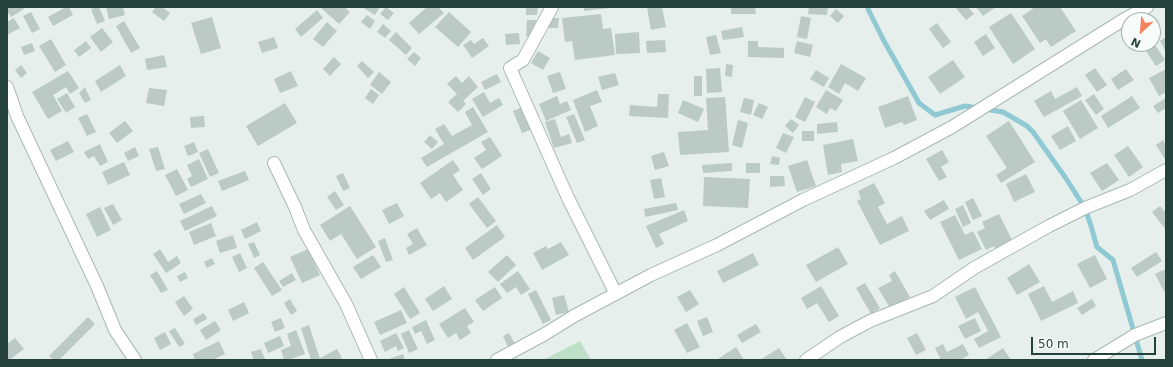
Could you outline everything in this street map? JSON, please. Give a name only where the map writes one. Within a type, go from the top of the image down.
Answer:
[{"type":"street","points":[[552,7],[523,60],[510,68],[568,198],[616,294]]},
{"type":"street","points":[[497,360],[651,275],[717,245],[803,200],[894,158],[952,127],[1123,20],[1147,7]]},
{"type":"street","points":[[7,87],[17,116],[98,286],[115,330],[135,360]]},
{"type":"street","points":[[274,163],[304,230],[346,304],[371,360]]},
{"type":"street","points":[[806,360],[840,337],[870,321],[933,296],[974,268],[1049,226],[1084,208],[1130,190],[1166,170]]},
{"type":"street","points":[[1094,360],[1135,335],[1166,322]]},
{"type":"green space","points":[[580,341],[591,360],[543,360]]},
{"type":"building","points":[[7,7],[23,7],[24,9],[11,17],[7,11]]},
{"type":"building","points":[[66,7],[69,7],[73,15],[53,26],[48,17]]},
{"type":"building","points":[[99,7],[105,21],[97,24],[91,9]]},
{"type":"building","points":[[106,7],[123,7],[125,15],[109,19]]},
{"type":"building","points":[[156,7],[162,7],[170,13],[164,21],[152,12]]},
{"type":"building","points":[[344,7],[350,12],[339,24],[321,8]]},
{"type":"building","points":[[362,7],[380,7],[375,15]]},
{"type":"building","points":[[386,7],[394,13],[388,20],[380,14]]},
{"type":"building","points":[[427,7],[438,7],[444,13],[419,34],[409,23]]},
{"type":"building","points":[[526,7],[538,7],[537,15],[526,15]]},
{"type":"building","points":[[584,7],[610,7],[610,8],[584,11]]},
{"type":"building","points":[[647,7],[662,7],[666,27],[651,30]]},
{"type":"building","points":[[731,7],[755,7],[756,14],[731,14]]},
{"type":"building","points":[[809,7],[828,7],[827,15],[808,14]]},
{"type":"building","points":[[955,7],[968,7],[974,14],[966,20]]},
{"type":"building","points":[[976,7],[996,7],[983,16]]},
{"type":"building","points":[[1035,7],[1060,7],[1076,31],[1051,47],[1046,39],[1040,43],[1022,16]]},
{"type":"building","points":[[836,9],[844,16],[838,23],[830,16]]},
{"type":"building","points":[[317,10],[323,18],[301,37],[295,29]]},
{"type":"building","points":[[31,12],[40,29],[32,33],[23,16]]},
{"type":"building","points":[[449,12],[471,32],[458,47],[435,27]]},
{"type":"building","points":[[1011,13],[1035,49],[1013,64],[989,27]]},
{"type":"building","points":[[601,14],[603,29],[611,28],[615,55],[575,60],[572,41],[565,42],[562,18]]},
{"type":"building","points":[[367,15],[375,21],[370,29],[361,22]]},
{"type":"building","points":[[801,16],[811,18],[807,39],[797,37]]},
{"type":"building","points":[[212,17],[221,48],[201,54],[191,23]]},
{"type":"building","points":[[14,18],[20,28],[7,35],[7,22]]},
{"type":"building","points":[[546,18],[559,18],[558,28],[546,28]]},
{"type":"building","points":[[527,20],[536,20],[535,37],[526,36]]},
{"type":"building","points":[[124,21],[140,48],[131,53],[116,26]]},
{"type":"building","points":[[327,22],[337,31],[323,47],[313,39]]},
{"type":"building","points":[[937,23],[951,42],[943,48],[929,29]]},
{"type":"building","points":[[383,24],[391,31],[385,38],[377,32]]},
{"type":"building","points":[[742,27],[744,37],[723,40],[721,31]]},
{"type":"building","points":[[102,28],[113,42],[101,52],[90,37]]},
{"type":"building","points":[[396,32],[412,48],[406,55],[389,40]]},
{"type":"building","points":[[639,32],[640,53],[616,54],[615,34]]},
{"type":"building","points":[[519,33],[520,44],[506,45],[505,34]]},
{"type":"building","points":[[986,34],[995,48],[983,56],[974,42]]},
{"type":"building","points":[[716,35],[721,53],[710,55],[706,37]]},
{"type":"building","points":[[274,37],[278,48],[262,53],[258,42]]},
{"type":"building","points":[[1166,37],[1166,52],[1161,43],[1161,40]]},
{"type":"building","points":[[483,38],[489,46],[472,58],[463,45],[471,40],[474,44]]},
{"type":"building","points":[[51,39],[66,65],[55,72],[39,46]]},
{"type":"building","points":[[665,40],[666,52],[647,53],[646,41]]},
{"type":"building","points":[[86,41],[91,48],[79,57],[74,50]]},
{"type":"building","points":[[748,41],[758,41],[758,47],[784,48],[784,58],[748,57]]},
{"type":"building","points":[[797,41],[813,45],[810,57],[794,53]]},
{"type":"building","points":[[32,43],[35,51],[24,55],[21,47]]},
{"type":"building","points":[[538,51],[550,58],[543,70],[531,63]]},
{"type":"building","points":[[414,52],[421,58],[415,66],[407,59]]},
{"type":"building","points":[[1147,52],[1160,52],[1165,60],[1156,66]]},
{"type":"building","points":[[164,55],[167,67],[147,70],[145,59]]},
{"type":"building","points":[[334,57],[341,64],[330,76],[323,69]]},
{"type":"building","points":[[953,60],[965,77],[940,94],[928,77]]},
{"type":"building","points":[[362,61],[374,72],[368,78],[357,66]]},
{"type":"building","points":[[726,64],[733,65],[732,77],[725,76]]},
{"type":"building","points":[[841,64],[866,78],[858,91],[845,83],[839,94],[828,87]]},
{"type":"building","points":[[21,65],[27,73],[21,78],[15,70]]},
{"type":"building","points":[[120,65],[126,76],[101,92],[95,81]]},
{"type":"building","points":[[720,68],[722,92],[707,93],[706,69]]},
{"type":"building","points":[[1095,68],[1107,85],[1097,92],[1085,75]]},
{"type":"building","points":[[1126,69],[1134,80],[1118,90],[1111,79]]},
{"type":"building","points":[[1166,69],[1166,92],[1159,96],[1149,78]]},
{"type":"building","points":[[816,70],[829,78],[824,87],[810,79]]},
{"type":"building","points":[[68,71],[79,88],[70,94],[66,87],[53,95],[62,111],[48,119],[32,92]]},
{"type":"building","points":[[291,71],[298,86],[280,93],[274,79]]},
{"type":"building","points":[[379,72],[391,82],[382,94],[370,85]]},
{"type":"building","points":[[560,72],[566,89],[553,93],[547,76]]},
{"type":"building","points":[[615,73],[619,85],[602,90],[598,77]]},
{"type":"building","points":[[497,74],[501,82],[485,90],[481,82]]},
{"type":"building","points":[[456,76],[462,83],[469,76],[478,87],[463,101],[466,104],[458,112],[448,102],[457,94],[447,84]]},
{"type":"building","points":[[694,76],[702,76],[702,96],[694,96]]},
{"type":"building","points":[[85,87],[91,100],[85,103],[79,93]]},
{"type":"building","points":[[1077,87],[1082,96],[1044,117],[1034,101],[1051,91],[1055,99]]},
{"type":"building","points":[[149,88],[167,90],[164,106],[146,103]]},
{"type":"building","points":[[371,89],[379,95],[373,104],[365,98]]},
{"type":"building","points":[[597,90],[602,102],[590,106],[598,126],[585,132],[573,100]]},
{"type":"building","points":[[826,90],[843,100],[836,111],[830,108],[827,114],[816,107]]},
{"type":"building","points":[[484,92],[490,103],[499,98],[503,105],[483,117],[472,99]]},
{"type":"building","points":[[67,93],[75,107],[66,113],[57,99]]},
{"type":"building","points":[[658,94],[669,94],[668,118],[629,116],[630,105],[657,107]]},
{"type":"building","points":[[1094,94],[1104,109],[1096,115],[1085,100]]},
{"type":"building","points":[[557,96],[560,104],[567,101],[571,110],[546,121],[539,104]]},
{"type":"building","points":[[908,96],[917,120],[904,125],[902,122],[885,128],[878,107]]},
{"type":"building","points":[[1132,96],[1140,108],[1108,128],[1101,116]]},
{"type":"building","points":[[725,97],[729,152],[680,155],[678,132],[708,130],[706,98]]},
{"type":"building","points":[[805,97],[815,102],[805,122],[795,117]]},
{"type":"building","points":[[744,98],[754,100],[751,115],[740,112]]},
{"type":"building","points":[[1166,98],[1166,108],[1158,113],[1153,106]]},
{"type":"building","points":[[683,100],[704,109],[698,122],[678,113]]},
{"type":"building","points":[[1081,100],[1098,128],[1080,139],[1063,111]]},
{"type":"building","points":[[285,103],[297,123],[258,146],[246,126]]},
{"type":"building","points":[[759,103],[768,107],[762,119],[753,115]]},
{"type":"building","points":[[473,107],[488,132],[427,167],[421,158],[444,144],[435,129],[444,124],[452,136],[472,125],[465,112]]},
{"type":"building","points":[[523,107],[533,129],[522,133],[513,111]]},
{"type":"building","points":[[87,114],[96,132],[87,136],[78,118]]},
{"type":"building","points":[[574,114],[585,140],[577,143],[566,117]]},
{"type":"building","points":[[204,116],[205,127],[191,128],[190,117]]},
{"type":"building","points":[[555,119],[561,137],[569,134],[572,143],[554,148],[545,122]]},
{"type":"building","points":[[791,119],[799,125],[793,133],[785,126]]},
{"type":"building","points":[[738,120],[748,123],[742,148],[732,145]]},
{"type":"building","points":[[125,121],[133,131],[117,143],[109,133]]},
{"type":"building","points":[[1009,121],[1035,162],[1001,183],[996,175],[1007,168],[986,136]]},
{"type":"building","points":[[837,122],[838,132],[817,134],[817,124]]},
{"type":"building","points":[[1068,126],[1076,141],[1060,150],[1051,136]]},
{"type":"building","points":[[802,131],[814,131],[814,141],[802,141]]},
{"type":"building","points":[[783,133],[794,137],[786,153],[776,148]]},
{"type":"building","points":[[430,135],[438,142],[432,149],[424,142]]},
{"type":"building","points":[[490,137],[502,156],[482,169],[474,158],[486,150],[481,142]]},
{"type":"building","points":[[853,139],[858,161],[841,164],[842,172],[828,175],[823,145]]},
{"type":"building","points":[[1163,140],[1166,145],[1166,161],[1156,145]]},
{"type":"building","points":[[68,141],[74,152],[56,161],[50,150]]},
{"type":"building","points":[[194,142],[198,152],[188,156],[184,146]]},
{"type":"building","points":[[100,144],[108,162],[100,166],[94,156],[88,159],[84,152]]},
{"type":"building","points":[[1128,146],[1143,167],[1129,177],[1114,155]]},
{"type":"building","points":[[135,147],[139,156],[128,161],[124,153]]},
{"type":"building","points":[[158,147],[165,169],[156,171],[149,149]]},
{"type":"building","points":[[208,149],[219,173],[210,177],[199,153]]},
{"type":"building","points":[[942,150],[949,162],[941,167],[947,177],[939,181],[926,159]]},
{"type":"building","points":[[664,152],[669,166],[655,170],[651,156]]},
{"type":"building","points":[[772,156],[780,158],[779,165],[770,164]]},
{"type":"building","points":[[199,159],[208,179],[191,187],[187,179],[192,176],[187,165]]},
{"type":"building","points":[[453,160],[460,170],[453,175],[463,190],[446,202],[440,193],[431,199],[420,183]]},
{"type":"building","points":[[807,160],[816,186],[797,192],[788,166]]},
{"type":"building","points":[[124,162],[130,175],[108,185],[102,172]]},
{"type":"building","points":[[732,163],[732,171],[703,173],[702,165]]},
{"type":"building","points":[[746,163],[760,163],[760,173],[746,173]]},
{"type":"building","points":[[1107,163],[1119,180],[1102,191],[1090,173]]},
{"type":"building","points":[[177,169],[188,190],[176,196],[165,175]]},
{"type":"building","points":[[245,171],[249,180],[222,191],[218,181]]},
{"type":"building","points":[[343,173],[350,188],[343,191],[336,176]]},
{"type":"building","points":[[481,173],[491,189],[483,195],[472,179]]},
{"type":"building","points":[[1026,174],[1035,192],[1014,202],[1006,184]]},
{"type":"building","points":[[770,176],[784,176],[785,186],[770,187]]},
{"type":"building","points":[[704,177],[750,179],[748,208],[703,206]]},
{"type":"building","points":[[661,178],[665,197],[654,199],[650,180]]},
{"type":"building","points":[[874,183],[885,203],[878,207],[887,224],[902,216],[909,231],[880,245],[857,201],[861,199],[858,191]]},
{"type":"building","points":[[335,191],[344,205],[336,210],[327,197]]},
{"type":"building","points":[[201,194],[206,203],[184,214],[179,204]]},
{"type":"building","points":[[478,197],[496,221],[487,228],[469,204]]},
{"type":"building","points":[[973,198],[982,216],[973,220],[965,202]]},
{"type":"building","points":[[944,200],[949,209],[930,220],[924,211]]},
{"type":"building","points":[[397,203],[404,216],[389,224],[382,210]]},
{"type":"building","points":[[676,203],[678,210],[645,217],[644,209]]},
{"type":"building","points":[[113,204],[122,220],[113,225],[104,208]]},
{"type":"building","points":[[963,205],[971,223],[963,227],[955,209]]},
{"type":"building","points":[[212,206],[217,216],[185,231],[180,221]]},
{"type":"building","points":[[350,206],[376,247],[357,259],[341,234],[330,241],[320,225]]},
{"type":"building","points":[[1160,206],[1166,213],[1166,230],[1152,212]]},
{"type":"building","points":[[100,207],[111,230],[97,237],[86,214]]},
{"type":"building","points":[[684,210],[688,221],[659,234],[664,244],[656,248],[646,226]]},
{"type":"building","points":[[999,214],[1013,242],[996,250],[994,246],[986,250],[977,232],[985,228],[982,222]]},
{"type":"building","points":[[955,215],[965,235],[973,231],[982,249],[959,260],[940,222]]},
{"type":"building","points":[[257,222],[261,231],[245,239],[241,230]]},
{"type":"building","points":[[211,223],[216,236],[194,245],[189,232]]},
{"type":"building","points":[[497,225],[505,237],[473,260],[465,248]]},
{"type":"building","points":[[417,228],[427,245],[409,255],[406,248],[413,244],[407,234]]},
{"type":"building","points":[[233,235],[237,248],[220,253],[216,241]]},
{"type":"building","points":[[385,238],[393,260],[386,262],[378,241]]},
{"type":"building","points":[[254,242],[260,255],[254,258],[248,244]]},
{"type":"building","points":[[561,242],[569,255],[542,270],[533,253],[546,246],[548,249]]},
{"type":"building","points":[[838,247],[848,264],[816,282],[806,265]]},
{"type":"building","points":[[160,249],[168,262],[177,256],[181,263],[166,273],[153,254]]},
{"type":"building","points":[[308,249],[320,275],[302,283],[290,257]]},
{"type":"building","points":[[1156,252],[1162,261],[1137,277],[1131,268]]},
{"type":"building","points":[[240,253],[247,268],[239,272],[232,257]]},
{"type":"building","points":[[753,253],[759,265],[723,283],[717,271]]},
{"type":"building","points":[[373,255],[381,267],[361,279],[353,267]]},
{"type":"building","points":[[507,255],[516,265],[498,282],[488,272]]},
{"type":"building","points":[[1095,255],[1107,279],[1090,288],[1077,264]]},
{"type":"building","points":[[212,258],[215,264],[207,268],[204,262]]},
{"type":"building","points":[[263,262],[282,290],[272,296],[254,268]]},
{"type":"building","points":[[1029,264],[1040,282],[1017,295],[1007,278]]},
{"type":"building","points":[[1166,269],[1166,295],[1155,274]]},
{"type":"building","points":[[157,271],[168,290],[161,293],[150,275]]},
{"type":"building","points":[[518,271],[530,289],[521,295],[516,287],[507,293],[500,284]]},
{"type":"building","points":[[895,271],[910,297],[890,308],[878,288],[892,281],[889,275]]},
{"type":"building","points":[[185,272],[188,278],[180,282],[177,276]]},
{"type":"building","points":[[292,273],[296,280],[283,287],[279,281]]},
{"type":"building","points":[[865,283],[880,308],[871,314],[856,288]]},
{"type":"building","points":[[444,286],[452,299],[433,311],[425,299]]},
{"type":"building","points":[[821,286],[839,316],[829,322],[817,303],[807,309],[801,298]]},
{"type":"building","points":[[1044,286],[1052,302],[1073,291],[1078,303],[1041,321],[1028,294]]},
{"type":"building","points":[[404,287],[420,313],[410,319],[394,294]]},
{"type":"building","points":[[495,287],[502,298],[483,311],[475,300]]},
{"type":"building","points":[[975,287],[1001,337],[979,348],[974,339],[988,331],[978,312],[966,319],[955,297]]},
{"type":"building","points":[[536,290],[551,320],[543,324],[528,294]]},
{"type":"building","points":[[690,290],[699,304],[686,312],[677,297]]},
{"type":"building","points":[[564,295],[569,312],[556,315],[552,298]]},
{"type":"building","points":[[184,296],[193,309],[184,316],[175,302]]},
{"type":"building","points":[[290,299],[297,311],[291,315],[284,303]]},
{"type":"building","points":[[1092,299],[1096,306],[1082,315],[1077,308]]},
{"type":"building","points":[[244,302],[249,313],[233,321],[228,310]]},
{"type":"building","points":[[465,308],[474,322],[467,326],[471,333],[460,340],[456,333],[448,338],[439,324]]},
{"type":"building","points":[[401,310],[407,323],[380,335],[374,322]]},
{"type":"building","points":[[204,313],[207,319],[196,325],[193,319]]},
{"type":"building","points":[[88,317],[95,324],[59,360],[54,360],[49,356]]},
{"type":"building","points":[[707,317],[713,332],[703,336],[697,321]]},
{"type":"building","points":[[281,318],[285,328],[275,332],[271,322]]},
{"type":"building","points":[[975,318],[981,331],[965,339],[958,326]]},
{"type":"building","points":[[426,320],[435,340],[427,344],[421,331],[415,334],[412,327]]},
{"type":"building","points":[[215,321],[221,330],[206,340],[200,330]]},
{"type":"building","points":[[687,323],[700,347],[687,353],[674,330]]},
{"type":"building","points":[[756,324],[761,332],[742,343],[737,335]]},
{"type":"building","points":[[309,325],[320,360],[311,360],[301,328]]},
{"type":"building","points":[[175,328],[185,344],[179,347],[169,331]]},
{"type":"building","points":[[296,330],[305,354],[284,360],[281,350],[291,346],[287,334]]},
{"type":"building","points":[[409,330],[418,349],[409,353],[401,334]]},
{"type":"building","points":[[165,332],[171,344],[160,350],[154,338]]},
{"type":"building","points":[[396,333],[404,348],[398,351],[396,346],[385,352],[380,341]]},
{"type":"building","points":[[509,333],[515,344],[508,347],[503,336]]},
{"type":"building","points":[[917,333],[926,350],[916,355],[907,338]]},
{"type":"building","points":[[280,336],[284,346],[268,353],[264,343]]},
{"type":"building","points":[[15,338],[24,349],[7,360],[7,344]]},
{"type":"building","points":[[219,341],[225,354],[213,360],[195,360],[193,354]]},
{"type":"building","points":[[943,344],[947,352],[963,344],[969,355],[960,360],[941,360],[935,348]]},
{"type":"building","points":[[736,347],[744,360],[718,359]]},
{"type":"building","points":[[779,348],[787,360],[760,360]]},
{"type":"building","points":[[1003,348],[1011,360],[985,360]]},
{"type":"building","points":[[261,349],[265,359],[254,360],[251,352]]},
{"type":"building","points":[[337,349],[342,358],[339,360],[321,360],[320,358]]},
{"type":"building","points":[[403,354],[405,360],[386,360]]},
{"type":"waterway","points":[[868,7],[884,41],[919,103],[935,115],[965,106],[1003,112],[1027,126],[1033,132],[1085,208],[1097,247],[1113,260],[1142,360]]}]
